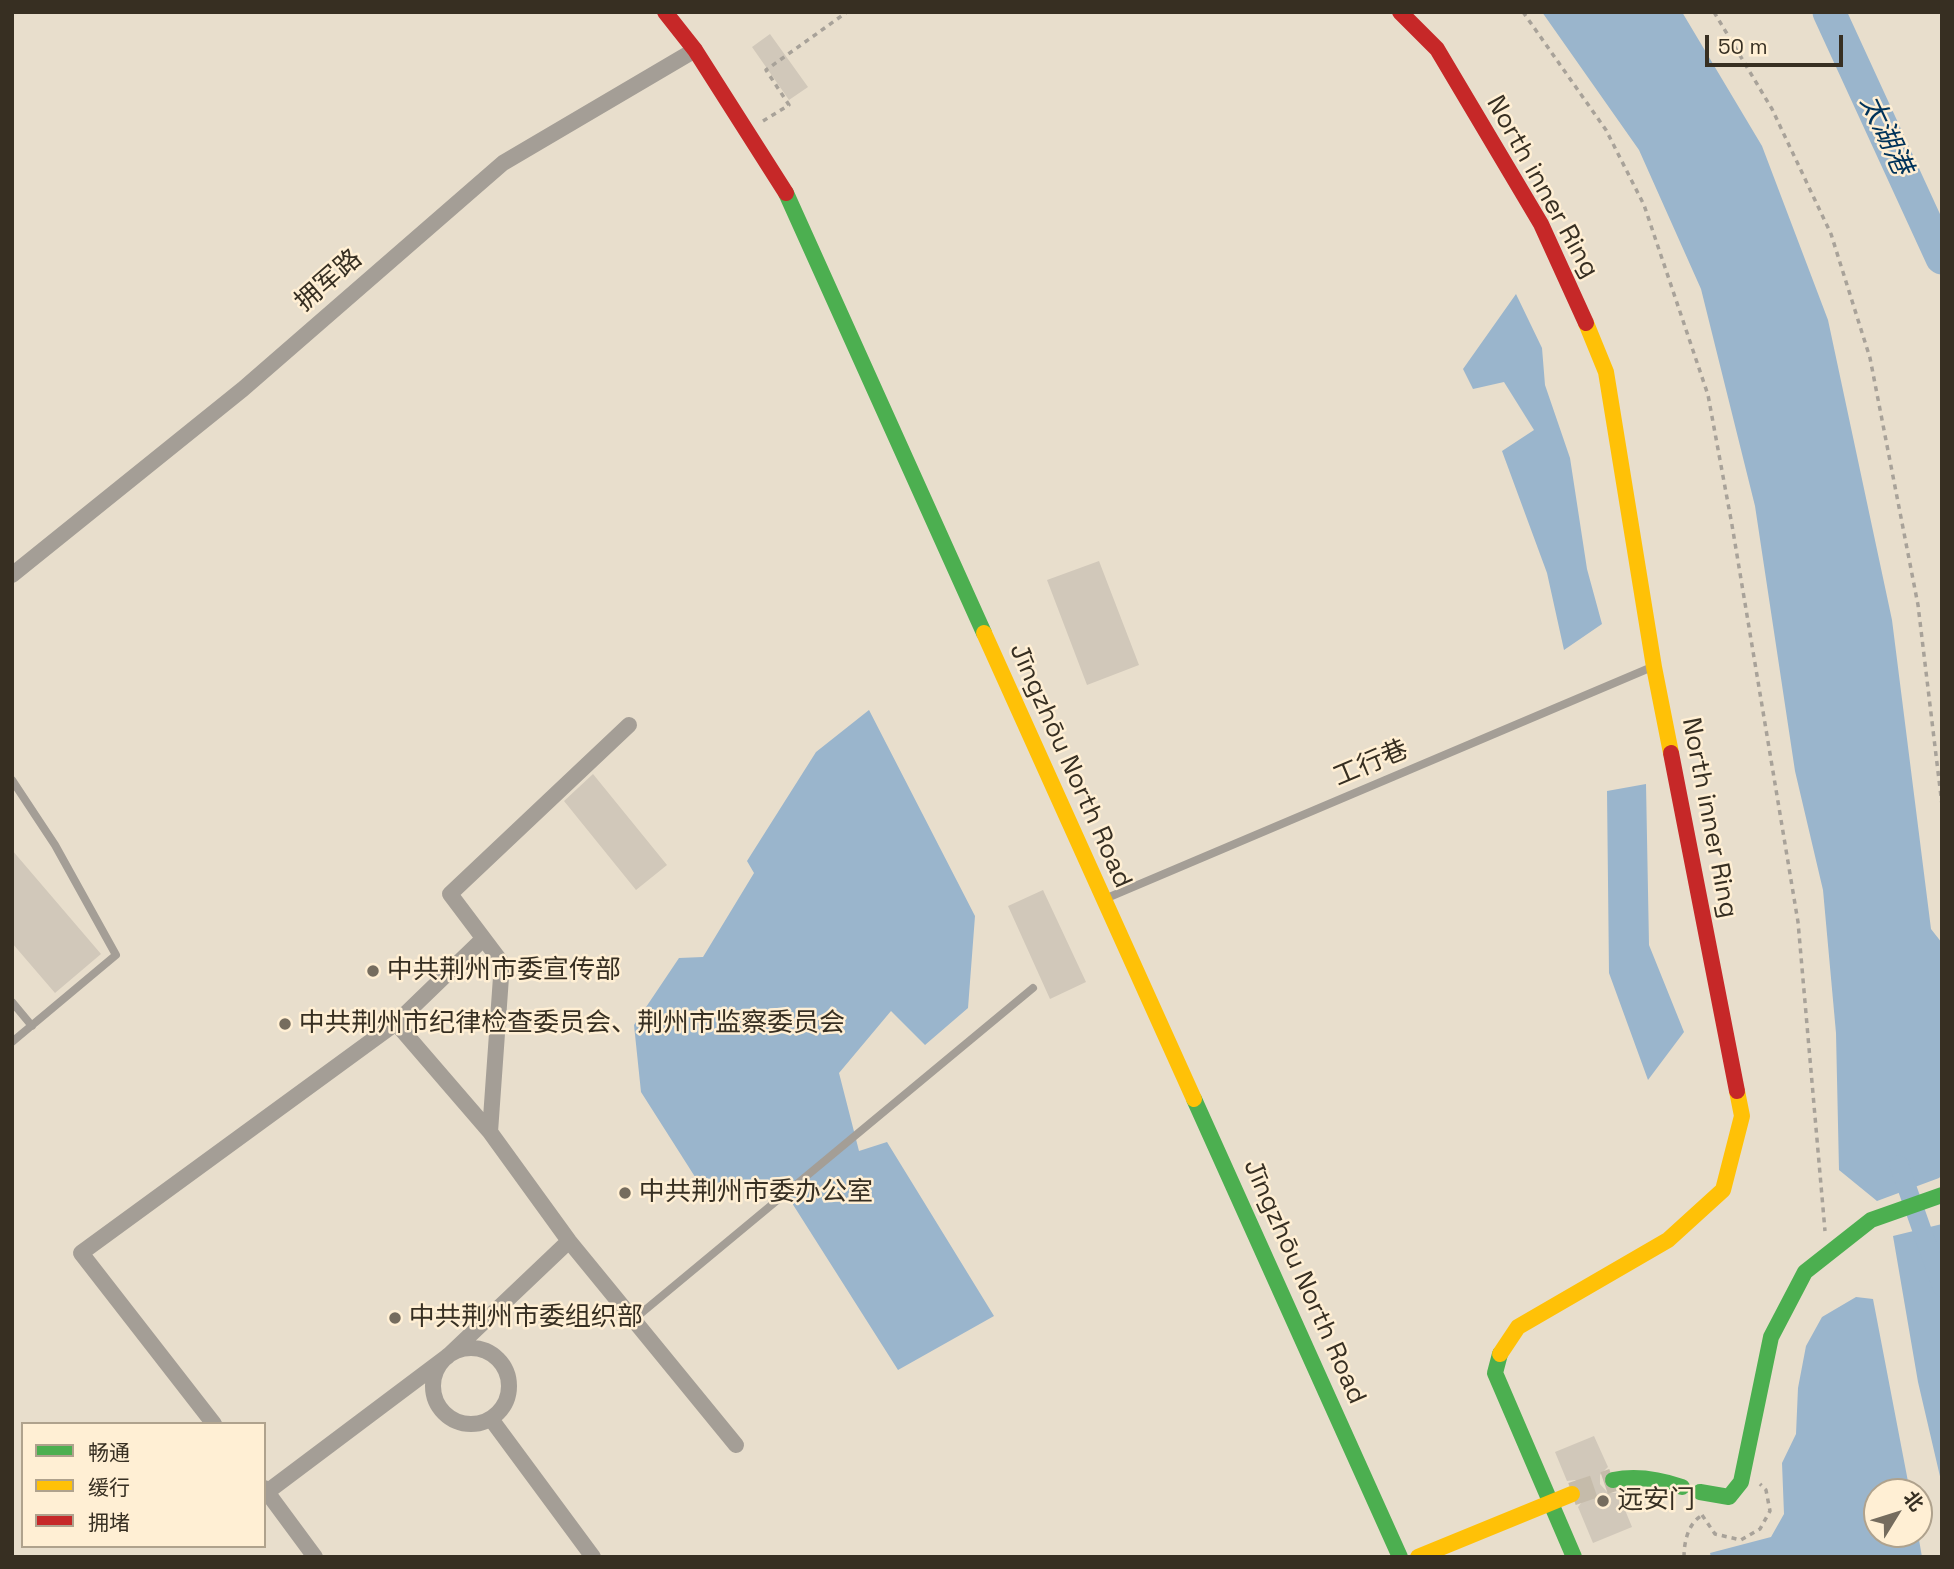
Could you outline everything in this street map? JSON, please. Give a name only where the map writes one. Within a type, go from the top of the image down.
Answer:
[{"type":"street","name":"Jīngzhōu North Road","points":[[665,12],[695,50],[785,191],[1401,1557]]},
{"type":"street","name":"North inner Ring","points":[[1400,12],[1437,49],[1541,224],[1606,372],[1654,667],[1742,1116],[1723,1190],[1668,1240],[1518,1327],[1501,1349],[1495,1373],[1574,1557]]},
{"type":"street","name":"拥军路","points":[[12,575],[243,388],[503,163],[695,50]]},
{"type":"street","points":[[490,1132],[502,963],[450,894],[629,725]]},
{"type":"street","points":[[212,1422],[81,1253],[396,1023],[483,939]]},
{"type":"street","points":[[396,1023],[490,1132],[569,1241],[736,1445]]},
{"type":"street","points":[[1700,1492],[1729,1497],[1741,1482],[1770,1337],[1805,1272],[1871,1220],[1942,1195]]},
{"type":"street","points":[[315,1557],[266,1490],[448,1356],[458,1350],[483,1350],[494,1356],[508,1376],[507,1400],[491,1419],[467,1424],[444,1413],[433,1390],[434,1377],[448,1356],[569,1241]]},
{"type":"street","points":[[491,1419],[593,1557]]},
{"type":"street","points":[[1613,1480],[1629,1475],[1662,1480],[1682,1488]]},
{"type":"street","points":[[1418,1557],[1573,1494]]},
{"type":"lane","name":"工行巷","points":[[1104,900],[1654,667]]},
{"type":"lane","points":[[12,780],[55,845],[116,955],[12,1042]]},
{"type":"lane","points":[[633,1320],[1033,988]]},
{"type":"lane","points":[[12,1002],[32,1026]]},
{"type":"path","points":[[747,131],[789,104],[766,70],[847,12]]},
{"type":"path","points":[[1523,12],[1606,130],[1644,205],[1708,395],[1798,922],[1827,1254]]},
{"type":"path","points":[[1714,12],[1772,109],[1831,233],[1870,358],[1918,605],[1942,805]]},
{"type":"path","points":[[1702,1516],[1715,1534],[1741,1540],[1759,1529],[1770,1511],[1766,1490],[1744,1467]]},
{"type":"path","points":[[1684,1557],[1684,1545],[1693,1521],[1729,1497]]},
{"type":"water","points":[[1542,12],[1682,12],[1762,146],[1828,320],[1892,620],[1931,929],[1942,943],[1942,1175],[1877,1201],[1839,1170],[1836,1033],[1823,890],[1795,771],[1755,506],[1701,289],[1639,150]]},
{"type":"water","points":[[1516,294],[1542,348],[1545,385],[1570,458],[1587,569],[1602,624],[1564,650],[1547,573],[1502,451],[1534,430],[1504,382],[1473,389],[1463,369]]},
{"type":"water","points":[[869,710],[975,916],[968,1008],[925,1045],[891,1011],[839,1073],[859,1151],[887,1142],[994,1316],[898,1370],[778,1181],[750,1187],[697,1180],[641,1092],[634,1025],[679,958],[703,957],[754,873],[747,861],[816,752]]},
{"type":"water","points":[[1646,784],[1649,945],[1684,1032],[1648,1080],[1609,973],[1607,791]]},
{"type":"water","points":[[1942,1224],[1942,1485],[1918,1382],[1893,1236]]},
{"type":"water","points":[[1856,1297],[1873,1299],[1907,1478],[1863,1478],[1863,1548],[1920,1548],[1922,1557],[1711,1557],[1710,1553],[1771,1537],[1784,1514],[1782,1463],[1796,1434],[1798,1388],[1806,1346],[1822,1317]]},
{"type":"building","points":[[770,34],[808,87],[789,100],[752,47]]},
{"type":"building","points":[[1099,561],[1139,665],[1087,685],[1047,580]]},
{"type":"building","points":[[593,774],[667,865],[636,890],[564,801]]},
{"type":"building","points":[[12,850],[101,954],[55,993],[12,943]]},
{"type":"building","points":[[1043,890],[1086,982],[1050,999],[1008,906]]},
{"type":"building","points":[[1594,1436],[1608,1467],[1600,1475],[1600,1484],[1608,1493],[1618,1493],[1632,1527],[1593,1543],[1578,1507],[1586,1497],[1585,1488],[1575,1480],[1567,1481],[1555,1452]]},
{"type":"waterway","name":"太湖港","points":[[1829,12],[1942,258]]},
{"type":"waterway","points":[[1899,1165],[1942,1287]]},
{"type":"tunnel","points":[[1572,1494],[1613,1480]]},
{"type":"traffic: fast","points":[[786,193],[984,633]]},
{"type":"traffic: fast","points":[[1194,1099],[1400,1557]]},
{"type":"traffic: fast","points":[[1700,1492],[1729,1497],[1741,1482],[1771,1337],[1805,1272],[1871,1220],[1942,1195]]},
{"type":"traffic: fast","points":[[1500,1354],[1495,1373],[1574,1557]]},
{"type":"traffic: fast","points":[[1613,1480],[1648,1479],[1682,1487]]},
{"type":"traffic: slow","points":[[1586,323],[1606,372],[1654,667],[1671,753]]},
{"type":"traffic: slow","points":[[984,633],[1194,1099]]},
{"type":"traffic: slow","points":[[1500,1354],[1518,1327],[1668,1240],[1723,1190],[1742,1116],[1737,1091]]},
{"type":"traffic: slow","points":[[1418,1557],[1572,1494]]},
{"type":"traffic: jam","points":[[665,12],[695,50],[786,193]]},
{"type":"traffic: jam","points":[[1400,12],[1437,49],[1541,224],[1586,323]]},
{"type":"traffic: jam","points":[[1671,753],[1737,1091]]},
{"type":"place","name":"中共荆州市委宣传部","points":[[373,971]]},
{"type":"place","name":"中共荆州市纪律检查委员会、荆州市监察委员会","points":[[285,1024]]},
{"type":"place","name":"中共荆州市委办公室","points":[[625,1193]]},
{"type":"place","name":"中共荆州市委组织部","points":[[395,1318]]},
{"type":"place","name":"远安门","points":[[1603,1501]]}]
